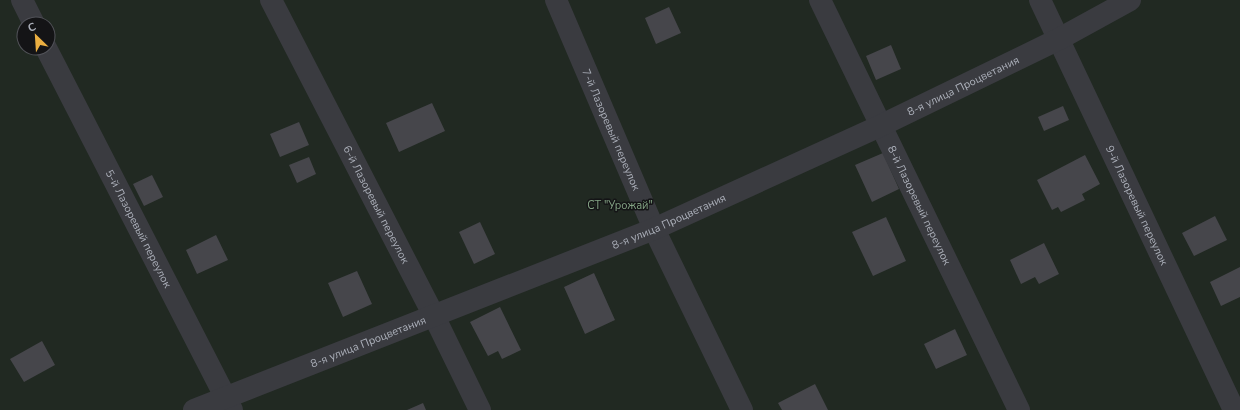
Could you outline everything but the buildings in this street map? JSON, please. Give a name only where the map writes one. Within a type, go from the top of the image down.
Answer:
[{"type":"lane","points":[[22,0],[30,16]]},
{"type":"lane","name":"6-й Лазоревый переулок","points":[[271,0],[434,316],[480,410]]},
{"type":"lane","name":"7-й Лазоревый переулок","points":[[556,0],[654,229],[742,410]]},
{"type":"lane","name":"8-й Лазоревый переулок","points":[[820,0],[1019,410]]},
{"type":"lane","name":"9-й Лазоревый переулок","points":[[1040,0],[1234,410]]},
{"type":"lane","name":"8-я улица Процветания","points":[[194,410],[228,404],[434,316],[654,229],[880,126],[1059,39],[1130,0]]},
{"type":"lane","name":"5-й Лазоревый переулок","points":[[50,56],[228,404]]},
{"type":"green space","name":"СТ \"Урожай\"","points":[[0,0],[1240,0],[1240,410],[0,410]]}]
